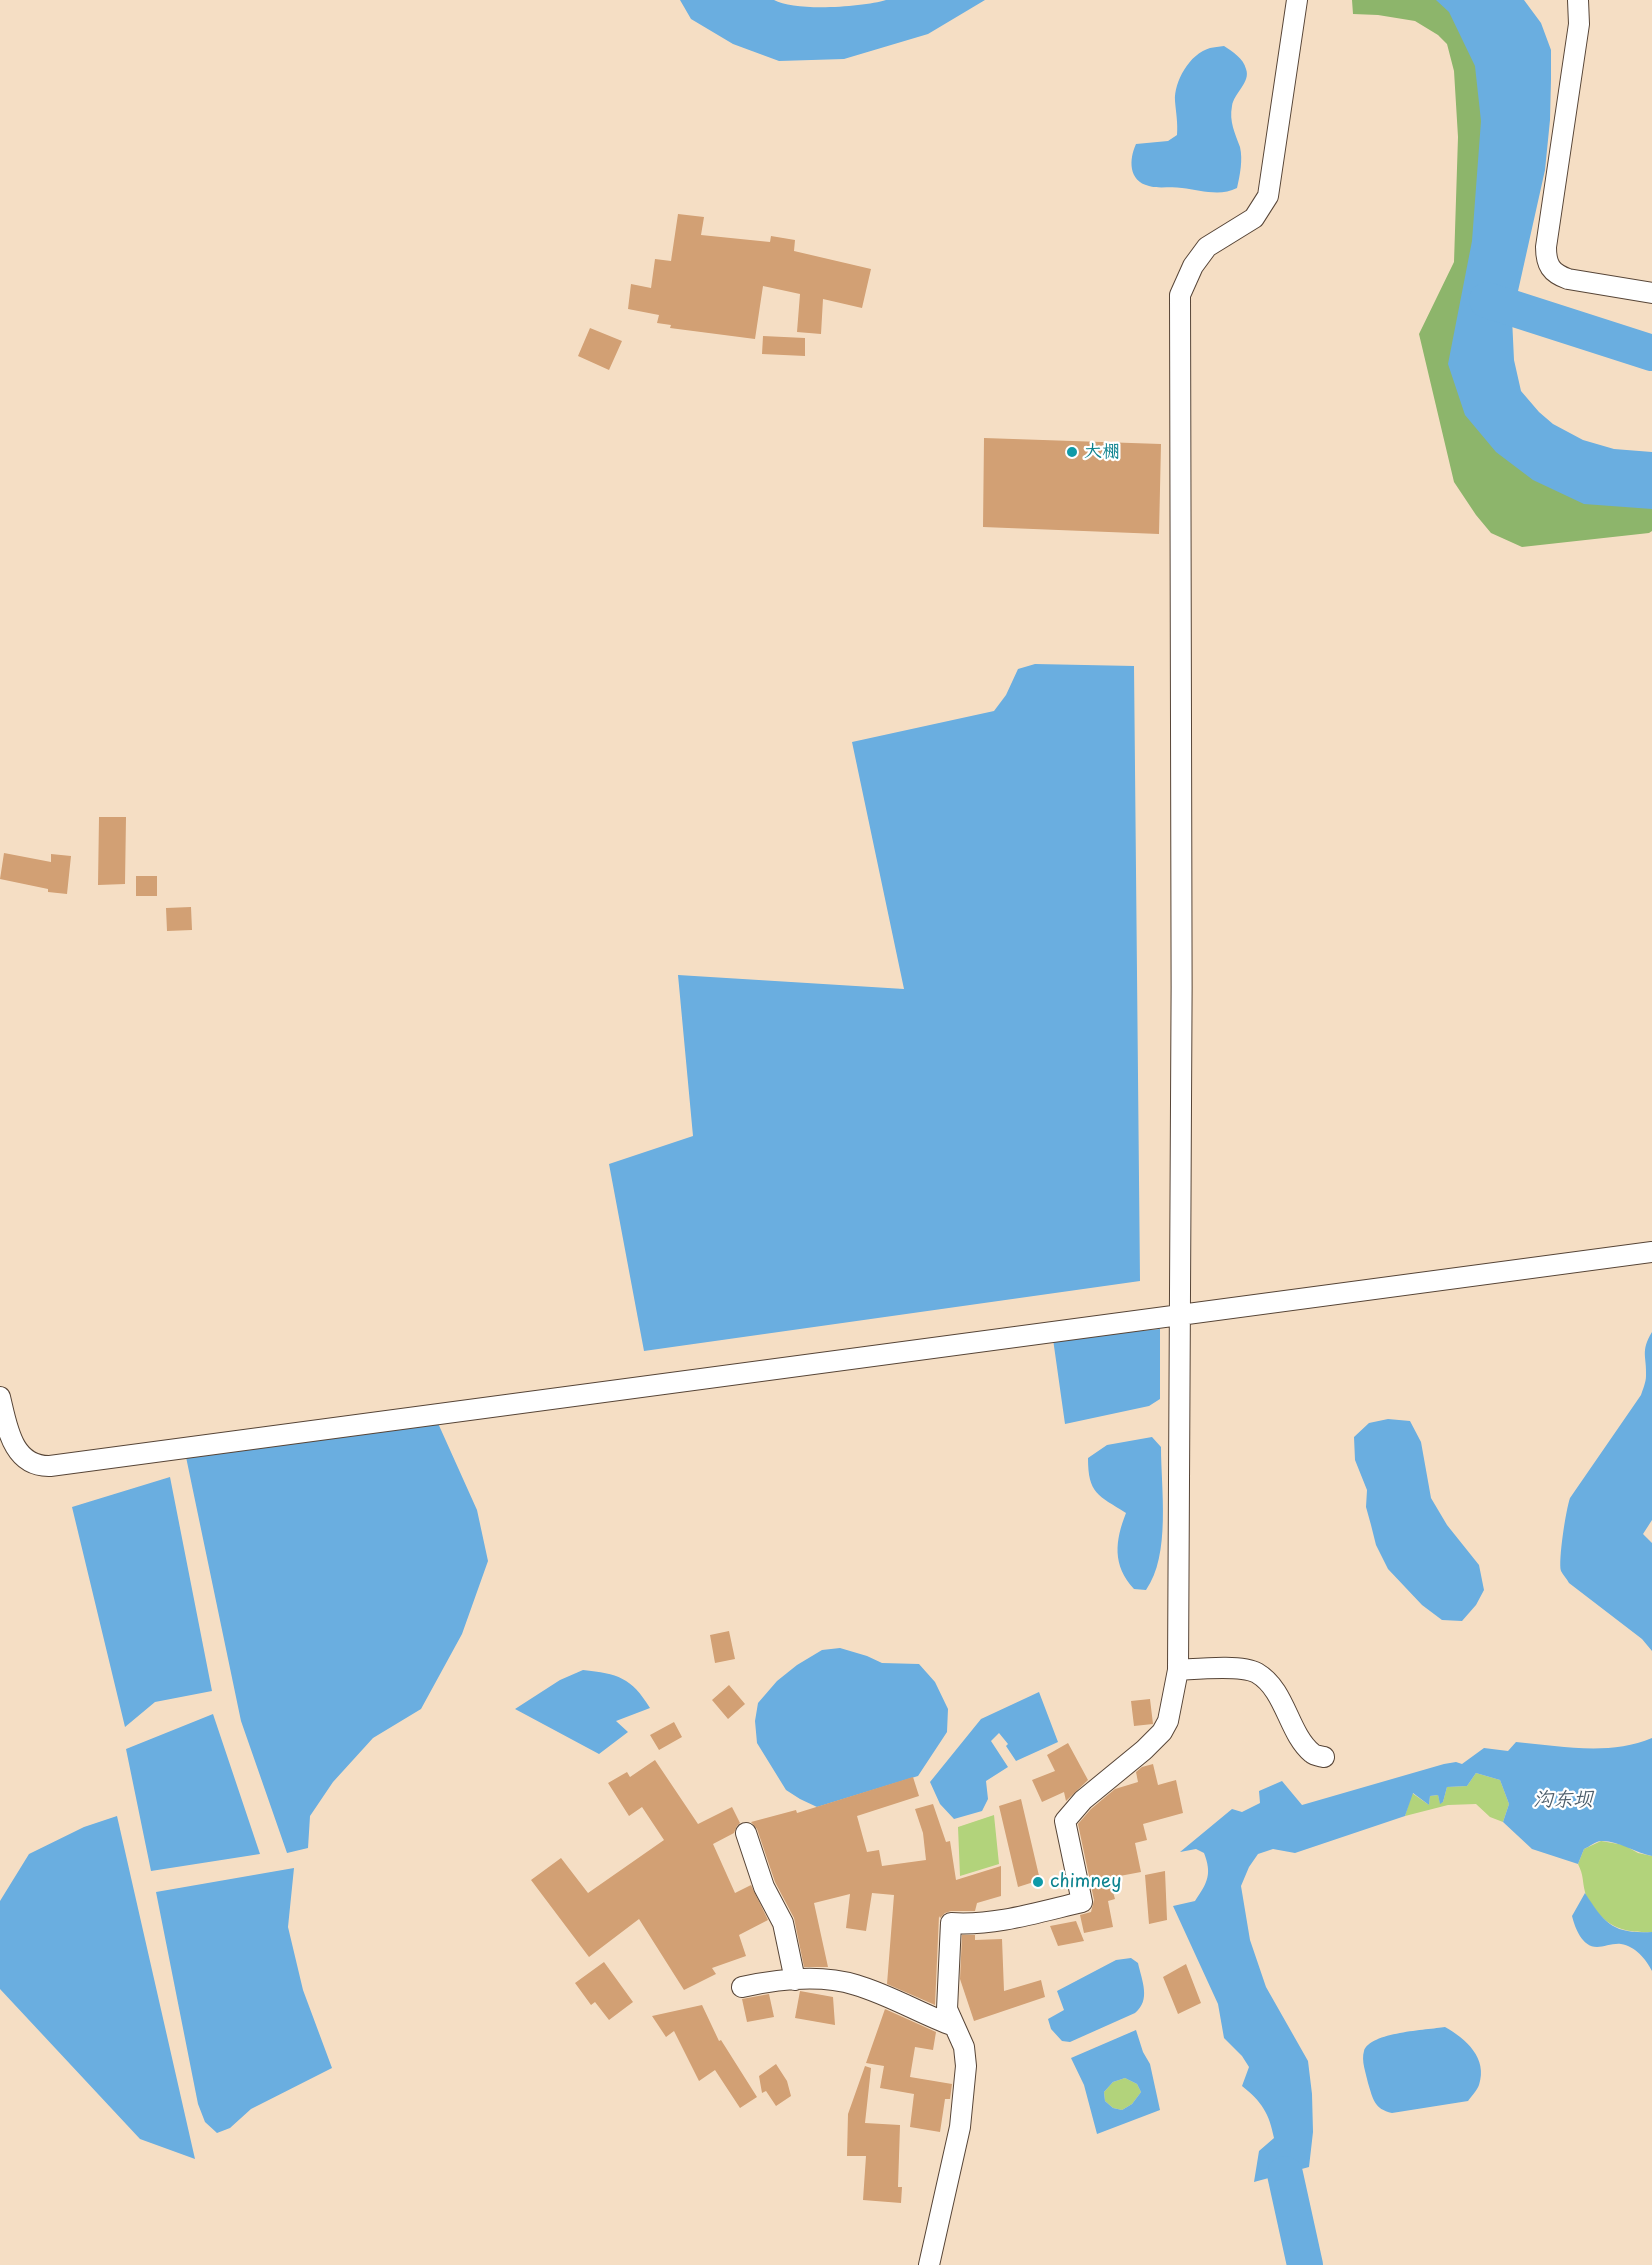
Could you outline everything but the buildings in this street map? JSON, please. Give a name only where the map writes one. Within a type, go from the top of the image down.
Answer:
[{"type":"street","points":[[929,2265],[960,2127],[966,2066],[964,2047],[947,2009],[951,1923],[1000,1921],[1082,1902],[1065,1821],[1083,1800],[1144,1750],[1162,1732],[1168,1721],[1178,1670],[1182,1314],[1180,295],[1193,266],[1207,247],[1254,218],[1268,196],[1296,0]]},
{"type":"street","points":[[1578,0],[1578,35],[1546,259],[1556,275],[1568,279],[1652,293]]},
{"type":"street","points":[[0,1396],[15,1448],[32,1463],[50,1466],[1652,1252]]},
{"type":"street","points":[[1178,1670],[1232,1668],[1256,1672],[1269,1684],[1281,1701],[1304,1744],[1313,1755],[1324,1757]]},
{"type":"street","points":[[746,1833],[764,1887],[783,1923],[795,1980]]},
{"type":"street","points":[[742,1987],[779,1980],[833,1980],[855,1984],[954,2026]]},
{"type":"green space","points":[[1352,0],[1477,0],[1502,68],[1463,360],[1652,504],[1652,531],[1649,533],[1522,547],[1491,533],[1454,482],[1419,334],[1454,262],[1458,137],[1454,71],[1447,44],[1438,35],[1415,21],[1378,15],[1353,14]]},
{"type":"green space","points":[[1476,1773],[1500,1780],[1509,1804],[1503,1822],[1490,1817],[1476,1804],[1448,1805],[1405,1816],[1412,1793],[1429,1805],[1430,1796],[1438,1795],[1440,1803],[1443,1802],[1447,1787],[1467,1786]]},
{"type":"green space","points":[[994,1815],[999,1864],[960,1876],[958,1827]]},
{"type":"green space","points":[[1601,1841],[1624,1845],[1638,1853],[1652,1856],[1652,1932],[1635,1932],[1613,1925],[1600,1915],[1587,1898],[1578,1864],[1584,1849]]},
{"type":"green space","points":[[1125,2078],[1137,2084],[1141,2092],[1132,2104],[1122,2110],[1113,2108],[1105,2101],[1104,2092],[1113,2082]]},
{"type":"water","points":[[680,0],[774,0],[797,6],[829,7],[862,5],[886,0],[985,0],[928,34],[844,59],[779,61],[733,44],[691,19]]},
{"type":"water","points":[[1436,0],[1524,0],[1541,23],[1551,50],[1550,120],[1545,170],[1512,318],[1514,360],[1521,391],[1553,424],[1583,440],[1614,449],[1652,452],[1652,509],[1584,504],[1533,480],[1496,452],[1465,415],[1448,364],[1472,241],[1481,121],[1475,66],[1449,12]]},
{"type":"water","points":[[1224,46],[1240,58],[1247,74],[1233,101],[1231,112],[1241,152],[1237,188],[1217,192],[1178,187],[1153,187],[1142,183],[1132,169],[1132,156],[1136,144],[1168,141],[1177,135],[1175,94],[1180,77],[1189,62],[1202,51]]},
{"type":"water","points":[[1035,664],[1134,666],[1140,1281],[644,1351],[609,1164],[693,1136],[678,975],[904,989],[852,742],[994,711],[1006,695],[1018,669]]},
{"type":"water","points":[[1160,1329],[1160,1399],[1149,1406],[1065,1424],[1053,1339]]},
{"type":"water","points":[[1652,1332],[1652,1520],[1643,1534],[1652,1543],[1652,1651],[1642,1639],[1569,1583],[1560,1565],[1570,1498],[1641,1395],[1646,1378],[1645,1349]]},
{"type":"water","points":[[1388,1419],[1410,1421],[1421,1442],[1431,1498],[1447,1525],[1479,1565],[1484,1590],[1476,1605],[1462,1621],[1442,1620],[1422,1605],[1388,1569],[1376,1545],[1366,1507],[1367,1490],[1355,1460],[1354,1437],[1369,1423]]},
{"type":"water","points":[[437,1421],[477,1510],[488,1561],[462,1634],[421,1709],[373,1738],[333,1782],[310,1816],[308,1848],[287,1853],[241,1721],[186,1457]]},
{"type":"water","points":[[1152,1437],[1161,1447],[1163,1521],[1159,1559],[1154,1576],[1146,1590],[1134,1589],[1122,1571],[1118,1543],[1126,1513],[1096,1492],[1090,1479],[1088,1458],[1107,1445]]},
{"type":"water","points":[[170,1477],[212,1691],[155,1702],[125,1727],[72,1507]]},
{"type":"water","points":[[840,1648],[882,1663],[919,1664],[935,1682],[948,1709],[947,1732],[918,1776],[817,1807],[786,1790],[757,1743],[755,1721],[758,1703],[777,1681],[797,1665],[822,1650]]},
{"type":"water","points":[[583,1670],[606,1673],[623,1679],[630,1683],[650,1708],[616,1721],[628,1732],[599,1754],[515,1709],[560,1680]]},
{"type":"water","points":[[1039,1692],[1058,1742],[1016,1761],[1006,1746],[1008,1744],[999,1733],[991,1741],[1008,1767],[986,1781],[988,1799],[982,1811],[954,1819],[940,1804],[930,1782],[981,1719]]},
{"type":"water","points":[[213,1714],[260,1854],[151,1871],[126,1749]]},
{"type":"water","name":"沟东坝","points":[[1652,1738],[1652,1856],[1607,1841],[1597,1842],[1584,1849],[1578,1864],[1532,1849],[1503,1822],[1509,1804],[1500,1780],[1476,1773],[1467,1786],[1447,1787],[1443,1802],[1440,1804],[1438,1795],[1430,1796],[1429,1805],[1413,1793],[1405,1816],[1295,1853],[1273,1849],[1258,1854],[1249,1867],[1241,1886],[1250,1940],[1266,1987],[1308,2061],[1313,2132],[1309,2167],[1254,2182],[1259,2151],[1274,2138],[1264,2109],[1242,2086],[1249,2067],[1242,2056],[1224,2038],[1218,2004],[1173,1906],[1195,1901],[1206,1883],[1208,1872],[1204,1853],[1196,1849],[1180,1852],[1232,1809],[1242,1812],[1260,1803],[1259,1791],[1282,1781],[1302,1805],[1444,1764],[1456,1762],[1462,1764],[1484,1748],[1508,1751],[1516,1742],[1585,1748],[1619,1747]]},
{"type":"water","points":[[117,1816],[195,2159],[140,2139],[0,1989],[0,1901],[29,1854],[84,1827]]},
{"type":"water","points":[[294,1868],[288,1927],[303,1990],[332,2068],[251,2109],[230,2128],[217,2133],[205,2122],[198,2104],[156,1892]]},
{"type":"water","points":[[1585,1893],[1598,1912],[1611,1925],[1628,1931],[1652,1932],[1652,1971],[1631,1947],[1618,1944],[1597,1947],[1583,1940],[1572,1916]]},
{"type":"water","points":[[1131,1958],[1138,1963],[1143,1983],[1144,1996],[1140,2008],[1135,2013],[1070,2042],[1062,2041],[1051,2029],[1048,2019],[1064,2010],[1057,1991],[1116,1960]]},
{"type":"water","points":[[1445,2027],[1460,2037],[1478,2058],[1481,2075],[1479,2085],[1473,2095],[1468,2101],[1392,2113],[1381,2109],[1373,2098],[1364,2067],[1363,2055],[1368,2045],[1388,2036]]},
{"type":"water","points":[[1136,2030],[1143,2052],[1150,2064],[1160,2110],[1097,2134],[1084,2085],[1071,2058]],"holes":[[[1125,2078],[1137,2084],[1141,2092],[1132,2104],[1122,2110],[1113,2108],[1105,2101],[1104,2092],[1113,2082]]]},
{"type":"waterway","points":[[1487,300],[1652,353]]},
{"type":"waterway","points":[[1285,2174],[1305,2265]]},
{"type":"place","name":"大棚","points":[[1072,452]]},
{"type":"place","name":"chimney","points":[[1038,1882]]}]
